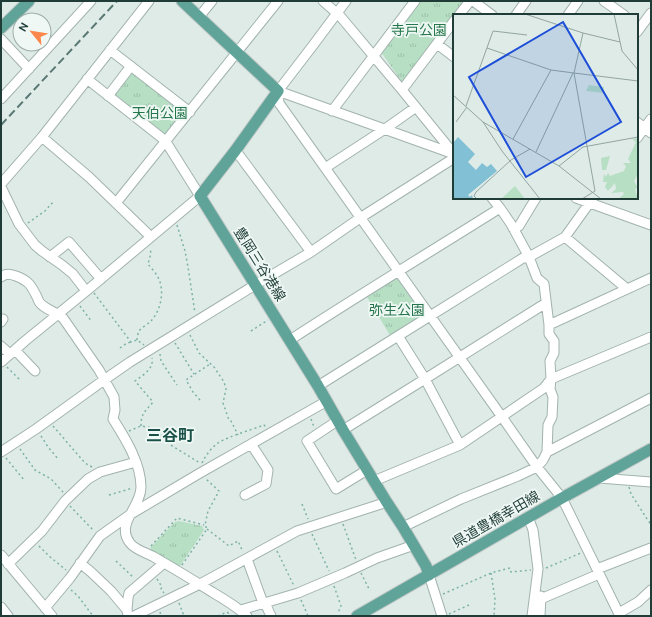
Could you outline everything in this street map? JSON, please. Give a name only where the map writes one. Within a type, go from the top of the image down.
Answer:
[{"type":"main road","points":[[1,28],[29,1]]},
{"type":"main road","points":[[182,1],[278,92],[200,196]]},
{"type":"main road","name":"豊岡三谷港線","points":[[200,196],[318,386],[367,470],[414,545],[429,574]]},
{"type":"main road","name":"県道豊橋幸田線","points":[[357,616],[651,448]]},
{"type":"street","points":[[1,99],[91,1]]},
{"type":"street","points":[[1,184],[42,137],[149,1]]},
{"type":"street","points":[[199,17],[212,1]]},
{"type":"street","points":[[116,203],[278,1]]},
{"type":"street","points":[[323,1],[337,13],[374,56],[453,153]]},
{"type":"street","points":[[346,1],[278,92],[279,103],[537,467],[562,498],[619,614],[638,602],[651,590]]},
{"type":"street","points":[[332,111],[415,1]]},
{"type":"street","points":[[460,14],[471,1],[490,14]]},
{"type":"street","points":[[517,14],[526,1]]},
{"type":"street","points":[[569,14],[578,1]]},
{"type":"street","points":[[604,1],[623,14]]},
{"type":"street","points":[[638,28],[651,14]]},
{"type":"street","points":[[402,90],[453,23]]},
{"type":"street","points":[[1,39],[29,69]]},
{"type":"street","points":[[437,44],[453,56]]},
{"type":"street","points":[[110,50],[190,112]]},
{"type":"street","points":[[108,96],[131,66]]},
{"type":"street","points":[[1,362],[200,196],[166,142],[87,79]]},
{"type":"street","points":[[278,92],[453,154]]},
{"type":"street","points":[[325,168],[416,107]]},
{"type":"street","points":[[638,137],[651,119]]},
{"type":"street","points":[[42,137],[89,177],[116,203],[148,240]]},
{"type":"street","points":[[235,151],[311,252]]},
{"type":"street","points":[[1,452],[158,344],[311,252],[360,218],[451,160],[453,156]]},
{"type":"street","points":[[1,187],[21,227],[42,251],[73,274],[86,291]]},
{"type":"street","points":[[403,527],[537,467],[547,452],[548,425],[552,417],[553,397],[550,389],[550,361],[554,353],[554,341],[549,334],[544,284],[537,278],[530,257],[513,228],[493,199]]},
{"type":"street","points":[[513,228],[519,226],[535,199]]},
{"type":"street","points":[[318,386],[523,258],[530,257],[565,238],[591,200],[651,225]]},
{"type":"street","points":[[290,340],[500,208]]},
{"type":"street","points":[[565,238],[627,289]]},
{"type":"street","points":[[50,257],[69,242],[101,279]]},
{"type":"street","points":[[1,277],[4,274],[9,274],[22,278],[30,284],[40,304],[63,318],[99,370],[114,397],[115,410],[113,419],[136,462],[141,485],[139,495],[125,524],[126,535],[130,544],[200,584],[244,613],[264,603],[298,593],[395,551],[414,545]]},
{"type":"street","points":[[549,325],[651,278]]},
{"type":"street","points":[[367,470],[336,489],[307,442],[319,433],[340,425],[424,378],[546,303]]},
{"type":"street","points":[[398,336],[424,378],[460,445]]},
{"type":"street","points":[[374,481],[460,445],[544,388],[551,379],[651,336]]},
{"type":"street","points":[[1,346],[12,352],[35,371]]},
{"type":"street","points":[[547,452],[651,398]]},
{"type":"street","points":[[1,555],[47,613],[64,585],[100,536],[131,514],[327,401]]},
{"type":"street","points":[[245,495],[266,484],[268,470],[251,444]]},
{"type":"street","points":[[8,564],[33,540],[66,499],[88,479],[100,472],[136,462]]},
{"type":"street","points":[[600,478],[651,482]]},
{"type":"street","points":[[129,614],[172,598],[297,532],[386,501]]},
{"type":"street","points":[[528,517],[533,530],[541,569],[538,601],[540,616]]},
{"type":"street","points":[[532,616],[538,601],[651,548]]},
{"type":"street","points":[[247,559],[264,603],[271,616]]},
{"type":"street","points":[[80,563],[111,591],[129,614]]},
{"type":"street","points":[[129,614],[129,593],[164,563]]},
{"type":"street","points":[[429,574],[443,616]]},
{"type":"street","points":[[638,602],[651,600]]},
{"type":"street","points":[[1,607],[8,616]]},
{"type":"path","points":[[21,227],[45,211],[53,202]]},
{"type":"path","points":[[175,217],[185,251],[196,321]]},
{"type":"path","points":[[137,340],[139,330],[151,321],[160,307],[160,282],[148,264],[151,253],[148,240]]},
{"type":"path","points":[[76,300],[92,322]]},
{"type":"path","points":[[250,331],[274,316]]},
{"type":"path","points":[[186,327],[199,353],[214,367],[226,386],[223,403],[229,420],[238,434]]},
{"type":"path","points":[[171,336],[194,374]]},
{"type":"path","points":[[120,348],[131,342]]},
{"type":"path","points":[[158,344],[161,361],[177,385]]},
{"type":"path","points":[[1,362],[21,381]]},
{"type":"path","points":[[200,400],[186,380],[211,364]]},
{"type":"path","points":[[308,412],[314,427],[313,429],[319,433]]},
{"type":"path","points":[[48,420],[85,463],[100,472]]},
{"type":"path","points":[[122,434],[141,426],[152,428],[169,444],[201,464],[208,453],[218,443],[238,434],[264,425],[270,434]]},
{"type":"path","points":[[36,429],[59,460]]},
{"type":"path","points":[[15,443],[35,470],[51,479],[66,499],[100,536]]},
{"type":"path","points":[[1,452],[24,480]]},
{"type":"path","points":[[200,473],[219,491],[208,511],[205,525],[207,529],[229,546],[238,541],[247,559]]},
{"type":"path","points":[[627,480],[631,494],[651,525]]},
{"type":"path","points":[[109,495],[141,485]]},
{"type":"path","points":[[302,504],[332,579],[341,606],[339,610],[340,612]]},
{"type":"path","points":[[341,517],[358,567],[370,591]]},
{"type":"path","points":[[145,552],[177,518],[205,525]]},
{"type":"path","points":[[178,571],[207,529]]},
{"type":"path","points":[[33,540],[49,556],[72,574]]},
{"type":"path","points":[[274,544],[308,616]]},
{"type":"path","points":[[436,597],[490,573],[510,568],[511,572],[541,569],[588,550]]},
{"type":"path","points":[[116,561],[139,584]]},
{"type":"path","points":[[152,572],[162,586],[161,589],[172,598],[184,616]]},
{"type":"path","points":[[490,573],[495,599],[494,616]]},
{"type":"path","points":[[64,585],[78,596],[92,616]]},
{"type":"path","points":[[443,616],[469,605]]},
{"type":"path","points":[[218,616],[227,612],[232,616]]},
{"type":"green space","name":"寺戸公園","points":[[419,1],[464,1],[461,8],[457,9],[453,14],[402,82],[381,52]]},
{"type":"green space","name":"天伯公園","points":[[132,70],[184,110],[184,114],[166,136],[112,96]]},
{"type":"green space","name":"弥生公園","points":[[397,277],[424,316],[391,337],[367,297]]},
{"type":"green space","points":[[179,521],[202,526],[204,530],[180,566],[177,566],[150,550],[151,547],[175,522]]},
{"type":"railway","points":[[1,125],[117,1]]},
{"type":"district","name":"三谷町","points":[[170,435]]}]
